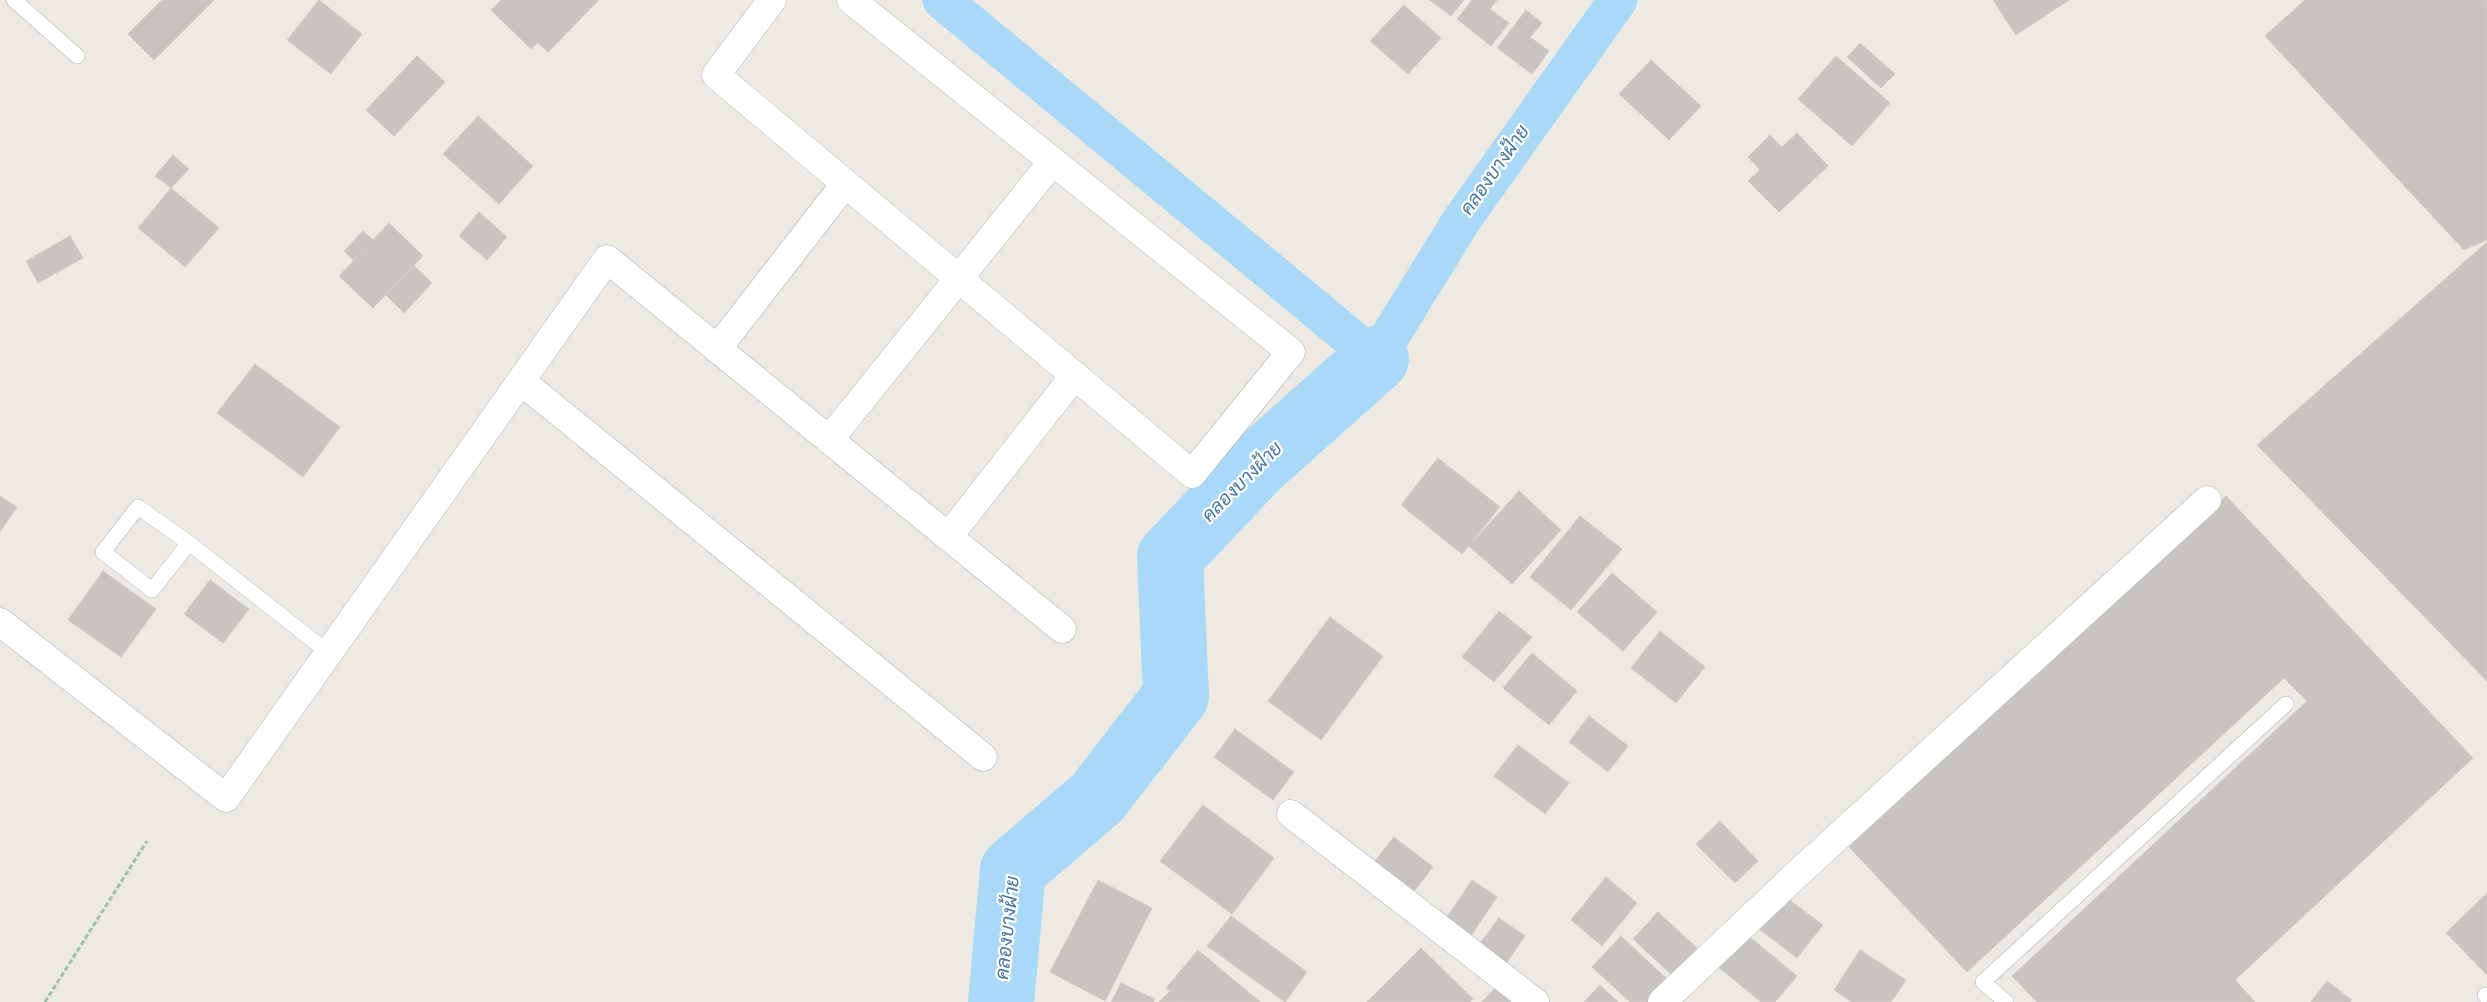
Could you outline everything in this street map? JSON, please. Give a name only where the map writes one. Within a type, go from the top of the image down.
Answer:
[{"type":"street","points":[[772,0],[716,75],[1192,474],[1292,352],[850,0]]},
{"type":"street","points":[[829,440],[1053,161]]},
{"type":"street","points":[[717,348],[846,184]]},
{"type":"street","points":[[0,622],[226,798],[607,259],[1062,629]]},
{"type":"street","points":[[948,536],[1075,375]]},
{"type":"street","points":[[521,381],[983,757]]},
{"type":"street","points":[[1662,1002],[1796,875],[2207,500]]},
{"type":"street","points":[[1291,814],[1536,1002]]},
{"type":"lane","points":[[14,0],[77,56]]},
{"type":"lane","points":[[189,543],[152,590],[103,552],[138,507],[189,543],[329,653]]},
{"type":"lane","points":[[2006,1002],[1983,982],[2286,704]]},
{"type":"path","points":[[45,1002],[148,841]]},
{"type":"building","points":[[162,0],[214,0],[154,60],[128,34]]},
{"type":"building","points":[[319,0],[362,34],[331,74],[287,40]]},
{"type":"building","points":[[501,0],[599,0],[548,52],[538,43],[531,49],[491,10]]},
{"type":"building","points":[[1430,0],[1464,0],[1451,16]]},
{"type":"building","points":[[1472,0],[1497,0],[1490,9],[1509,23],[1491,46],[1457,19]]},
{"type":"building","points":[[1993,0],[2069,0],[2016,35]]},
{"type":"building","points":[[2305,0],[2487,0],[2487,240],[2464,250],[2265,36]]},
{"type":"building","points":[[1404,5],[1441,38],[1408,74],[1370,41]]},
{"type":"building","points":[[1526,10],[1542,23],[1530,37],[1549,51],[1532,74],[1497,48]]},
{"type":"building","points":[[1860,43],[1895,74],[1881,88],[1847,57]]},
{"type":"building","points":[[417,56],[445,82],[394,136],[366,110]]},
{"type":"building","points":[[1836,56],[1890,103],[1852,146],[1798,99]]},
{"type":"building","points":[[1651,60],[1701,106],[1669,140],[1619,94]]},
{"type":"building","points":[[478,116],[533,166],[499,204],[443,154]]},
{"type":"building","points":[[1797,133],[1828,166],[1779,212],[1748,181],[1760,170],[1748,157],[1770,135],[1782,147]]},
{"type":"building","points":[[173,155],[189,169],[171,188],[155,176]]},
{"type":"building","points":[[171,188],[219,228],[185,267],[138,228]]},
{"type":"building","points":[[479,212],[507,237],[487,260],[459,236]]},
{"type":"building","points":[[389,223],[423,256],[373,308],[339,276]]},
{"type":"building","points":[[363,231],[373,240],[353,260],[344,251]]},
{"type":"building","points":[[70,236],[83,258],[38,283],[26,261]]},
{"type":"building","points":[[2487,242],[2487,681],[2257,445]]},
{"type":"building","points":[[414,266],[432,283],[404,313],[386,295]]},
{"type":"building","points":[[255,364],[340,427],[303,477],[217,413]]},
{"type":"building","points":[[1438,458],[1500,507],[1462,554],[1401,505]]},
{"type":"building","points":[[1519,491],[1561,530],[1512,584],[1469,546]]},
{"type":"building","points":[[0,496],[17,507],[0,532]]},
{"type":"building","points":[[2226,496],[2473,758],[2235,980],[2255,1002],[2037,1002],[2012,976],[2307,701],[2284,678],[1967,972],[1849,847]]},
{"type":"building","points":[[1580,516],[1622,549],[1571,610],[1530,577]]},
{"type":"building","points":[[103,571],[156,609],[121,657],[68,620]]},
{"type":"building","points":[[1612,573],[1657,612],[1623,651],[1577,612]]},
{"type":"building","points":[[210,580],[249,609],[223,643],[184,614]]},
{"type":"building","points":[[1499,611],[1532,637],[1494,682],[1462,657]]},
{"type":"building","points":[[1330,617],[1383,656],[1321,740],[1268,701]]},
{"type":"building","points":[[1660,631],[1705,667],[1676,703],[1631,668]]},
{"type":"building","points":[[1532,653],[1577,691],[1549,725],[1503,688]]},
{"type":"building","points":[[1589,716],[1628,746],[1608,772],[1569,742]]},
{"type":"building","points":[[1235,729],[1294,772],[1273,800],[1214,757]]},
{"type":"building","points":[[1518,745],[1569,783],[1545,814],[1494,776]]},
{"type":"building","points":[[1203,805],[1274,858],[1232,914],[1160,861]]},
{"type":"building","points":[[1720,821],[1758,861],[1735,883],[1696,844]]},
{"type":"building","points":[[1394,837],[1433,867],[1410,896],[1371,866]]},
{"type":"building","points":[[1606,877],[1637,903],[1602,946],[1571,920]]},
{"type":"building","points":[[1098,880],[1152,908],[1105,1001],[1050,972]]},
{"type":"building","points":[[1472,880],[1497,897],[1468,940],[1443,923]]},
{"type":"building","points":[[1780,893],[1823,925],[1797,958],[1755,926]]},
{"type":"building","points":[[2487,893],[2487,975],[2446,933]]},
{"type":"building","points":[[1658,912],[1697,948],[1672,975],[1633,939]]},
{"type":"building","points":[[1231,916],[1307,972],[1285,1002],[1207,946]]},
{"type":"building","points":[[1499,918],[1525,936],[1505,965],[1478,946]]},
{"type":"building","points":[[1745,933],[1797,976],[1775,1002],[1761,1002],[1717,966]]},
{"type":"building","points":[[1621,936],[1669,981],[1650,1002],[1630,1002],[1592,967]]},
{"type":"building","points":[[1421,948],[1473,999],[1470,1002],[1367,1002]]},
{"type":"building","points":[[1198,950],[1260,1002],[1183,1002],[1166,988]]},
{"type":"building","points":[[1860,950],[1906,980],[1891,1002],[1852,1002],[1834,990]]},
{"type":"building","points":[[2327,981],[2352,1000],[2350,1002],[2311,1002]]},
{"type":"building","points":[[1121,983],[1155,999],[1153,1002],[1111,1002]]},
{"type":"building","points":[[1600,985],[1618,1002],[1584,1002]]},
{"type":"building","points":[[1497,986],[1513,1002],[1482,1002]]},
{"type":"building","points":[[1170,991],[1183,1002],[1159,1002]]},
{"type":"waterway","points":[[942,0],[1376,359],[1461,221],[1618,0]]},
{"type":"waterway","name":"คลองบางฝ้าย","points":[[1001,1002],[1013,870],[1097,798],[1176,696],[1170,557],[1255,467],[1376,359]]}]
